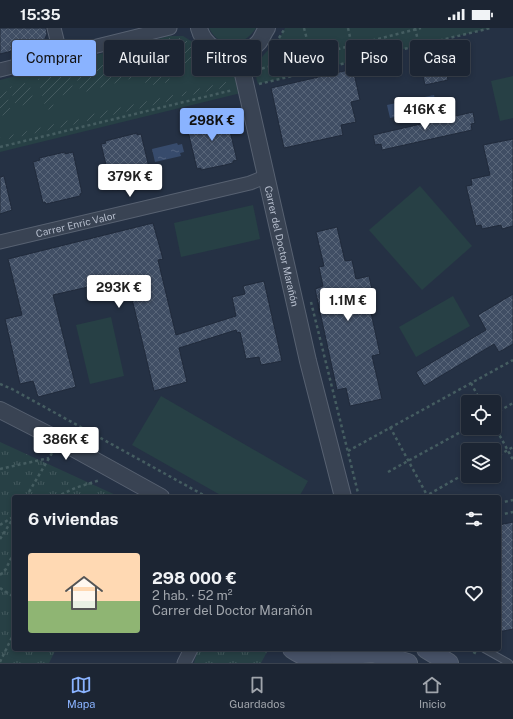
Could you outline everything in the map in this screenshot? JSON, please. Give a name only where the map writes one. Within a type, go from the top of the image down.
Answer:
[{"type":"main road","points":[[430,651],[449,663]]},
{"type":"main road","points":[[292,654],[304,656],[316,661],[346,653],[373,652],[408,663]]},
{"type":"street","points":[[54,28],[57,40]]},
{"type":"street","points":[[96,47],[170,28]]},
{"type":"street","points":[[199,28],[204,40]]},
{"type":"street","points":[[260,40],[267,28]]},
{"type":"street","points":[[0,70],[12,67]]},
{"type":"street","name":"Carrer del Doctor Marañón","points":[[243,76],[340,493]]},
{"type":"street","name":"Carrer Enric Valor","points":[[0,242],[250,183],[267,176]]},
{"type":"street","points":[[0,410],[118,474],[149,494]]},
{"type":"street","points":[[184,663],[190,651]]},
{"type":"lane","points":[[488,651],[509,663]]},
{"type":"path","points":[[304,28],[307,40]]},
{"type":"path","points":[[348,28],[351,40]]},
{"type":"path","points":[[374,40],[421,28]]},
{"type":"path","points":[[440,40],[491,28]]},
{"type":"path","points":[[415,29],[418,40]]},
{"type":"path","points":[[338,65],[410,47]]},
{"type":"path","points":[[0,147],[290,76]]},
{"type":"path","points":[[348,450],[513,360]]},
{"type":"path","points":[[471,383],[478,395]]},
{"type":"path","points":[[0,384],[12,389],[203,495]]},
{"type":"path","points":[[501,410],[513,403]]},
{"type":"path","points":[[390,427],[427,495]]},
{"type":"path","points":[[388,472],[461,432]]},
{"type":"path","points":[[500,435],[513,460]]},
{"type":"path","points":[[27,495],[59,441]]},
{"type":"path","points":[[501,454],[513,447]]},
{"type":"path","points":[[0,469],[49,458]]},
{"type":"path","points":[[60,495],[75,488],[118,474]]},
{"type":"path","points":[[430,495],[461,476]]},
{"type":"path","points":[[501,503],[513,500]]},
{"type":"path","points":[[501,515],[513,512]]},
{"type":"path","points":[[0,525],[12,518]]},
{"type":"path","points":[[0,539],[12,520]]},
{"type":"path","points":[[0,575],[6,569],[12,556]]},
{"type":"path","points":[[0,588],[12,596]]},
{"type":"path","points":[[0,662],[12,637]]},
{"type":"green space","points":[[209,28],[256,28],[243,40],[219,40]]},
{"type":"green space","points":[[285,28],[491,28],[441,40],[410,40],[410,47],[402,49],[402,40],[346,40],[346,63],[338,65],[338,40],[277,40]]},
{"type":"green space","points":[[169,36],[183,36],[192,42],[192,76],[236,76],[241,93],[0,152],[0,80],[15,76],[96,76],[96,55],[104,53],[104,76],[184,76],[184,40],[154,40]]},
{"type":"green space","points":[[168,38],[181,38],[192,44],[192,63],[184,64],[184,40],[168,40]]},
{"type":"green space","points":[[269,49],[269,76],[291,76],[258,84],[256,76],[261,76],[261,58]]},
{"type":"green space","points":[[104,64],[104,76],[132,76],[133,78],[81,93],[76,76],[96,76],[96,66]]},
{"type":"green space","points":[[51,76],[70,76],[74,92],[52,98],[54,108],[46,110],[38,79]]},
{"type":"green space","points":[[144,76],[169,76],[170,82],[146,86]]},
{"type":"green space","points":[[513,76],[513,118],[500,121],[491,81]]},
{"type":"green space","points":[[29,82],[34,102],[16,107],[10,87]]},
{"type":"green space","points":[[226,82],[227,87],[182,97],[181,93]]},
{"type":"green space","points":[[6,89],[11,113],[0,116],[0,90]]},
{"type":"green space","points":[[173,95],[174,100],[87,121],[85,116]]},
{"type":"green space","points":[[78,118],[80,123],[0,141],[0,138]]},
{"type":"green space","points":[[420,186],[472,246],[422,290],[369,230]]},
{"type":"green space","points":[[253,205],[260,239],[181,257],[174,223]]},
{"type":"green space","points":[[453,296],[470,326],[416,357],[399,327]]},
{"type":"green space","points":[[111,317],[124,376],[90,384],[76,325]]},
{"type":"green space","points":[[161,396],[308,481],[300,495],[220,495],[132,445]]},
{"type":"green space","points":[[0,442],[116,495],[12,495],[12,651],[55,651],[49,663],[0,663]]},
{"type":"green space","points":[[197,651],[267,651],[261,663],[194,663]]},
{"type":"water","points":[[434,95],[437,108],[390,118],[387,105]]},
{"type":"water","points":[[177,143],[178,145],[182,144],[184,152],[180,153],[181,156],[155,162],[152,149]]},
{"type":"building","points":[[0,28],[46,28],[47,34],[44,40],[12,40],[12,51],[0,54]]},
{"type":"building","points":[[346,71],[346,76],[355,76],[360,100],[351,102],[356,122],[341,125],[343,135],[284,148],[271,88],[323,76],[338,76],[338,72]]},
{"type":"building","points":[[423,76],[447,76],[448,80],[425,85]]},
{"type":"building","points":[[473,112],[475,123],[471,124],[472,130],[382,150],[381,144],[375,145],[373,135]]},
{"type":"building","points":[[221,113],[222,115],[226,114],[237,160],[233,161],[233,163],[225,165],[201,170],[201,168],[197,169],[186,123],[190,122],[190,120]]},
{"type":"building","points":[[137,133],[137,135],[141,134],[152,180],[148,181],[148,183],[112,190],[101,144],[106,143],[105,141]]},
{"type":"building","points":[[513,139],[513,226],[502,229],[501,225],[482,229],[481,225],[476,226],[466,186],[472,185],[471,179],[490,175],[483,145]]},
{"type":"building","points":[[65,152],[65,154],[73,152],[82,193],[80,196],[46,204],[45,202],[43,203],[33,162],[40,160],[39,158]]},
{"type":"building","points":[[4,176],[12,210],[0,214],[0,177]]},
{"type":"building","points":[[153,223],[163,259],[158,260],[176,335],[236,316],[232,297],[245,294],[243,286],[264,281],[282,361],[261,365],[259,357],[246,359],[240,332],[237,333],[236,330],[179,348],[187,382],[154,391],[127,278],[53,295],[76,387],[38,397],[33,381],[20,384],[5,319],[22,315],[8,259]]},
{"type":"building","points":[[337,227],[345,261],[352,260],[356,279],[369,276],[376,307],[370,308],[380,354],[372,356],[382,399],[350,406],[346,388],[337,390],[315,289],[323,286],[319,267],[324,266],[316,232]]},
{"type":"building","points":[[513,294],[513,344],[499,352],[494,344],[424,386],[416,372],[486,330],[478,315]]},
{"type":"building","points":[[513,522],[513,629],[501,632],[501,525]]}]
